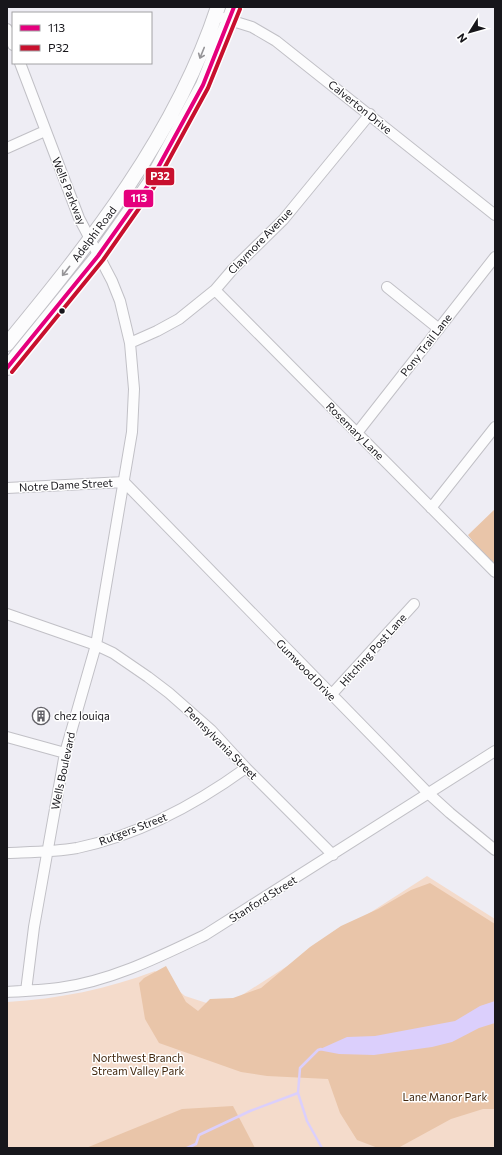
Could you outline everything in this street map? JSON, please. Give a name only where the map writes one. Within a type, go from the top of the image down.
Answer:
[{"type":"main road","name":"Adelphi Road","points":[[7,368],[98,256],[138,201],[167,152],[203,85],[234,7]]},
{"type":"main road","name":"Adelphi Road","points":[[7,344],[90,240],[131,183],[184,89],[202,52],[217,12]]},
{"type":"street","name":"Calverton Drive","points":[[217,12],[229,21],[259,30],[276,41],[370,114],[495,215]]},
{"type":"street","points":[[7,29],[12,42]]},
{"type":"street","name":"Wells Parkway","points":[[20,64],[79,218],[112,281],[120,301],[130,343],[133,370],[134,411],[124,482]]},
{"type":"street","name":"Claymore Avenue","points":[[130,343],[158,331],[179,319],[215,290],[247,254],[283,220],[370,114]]},
{"type":"street","points":[[7,148],[45,131]]},
{"type":"street","name":"Pony Trail Lane","points":[[357,433],[495,257]]},
{"type":"street","points":[[387,287],[439,329]]},
{"type":"street","name":"Rosemary Lane","points":[[215,290],[495,572]]},
{"type":"street","points":[[431,508],[495,427]]},
{"type":"street","name":"Notre Dame Street","points":[[7,488],[124,482]]},
{"type":"street","name":"Wells Boulevard","points":[[26,991],[47,852],[65,753],[96,645],[124,482]]},
{"type":"street","name":"Gumwood Drive","points":[[124,482],[428,793],[495,850]]},
{"type":"street","name":"Hitching Post Lane","points":[[331,695],[414,604]]},
{"type":"street","name":"Pennsylvania Street","points":[[7,614],[96,645],[113,653],[169,693],[211,730],[246,768],[333,855]]},
{"type":"street","points":[[7,737],[65,753]]},
{"type":"street","name":"Stanford Street","points":[[7,992],[59,988],[84,983],[104,978],[157,957],[223,924],[495,751]]},
{"type":"street","name":"Rutgers Street","points":[[7,853],[47,852],[76,848],[102,842],[154,823],[199,798],[246,768]]},
{"type":"green space","points":[[495,509],[495,569],[468,535]]},
{"type":"green space","name":"Northwest Branch Stream Valley Park","points":[[427,876],[495,919],[495,1148],[7,1148],[7,1002],[64,996],[101,988],[155,971],[185,996],[222,1008]]},
{"type":"green space","name":"Lane Manor Park","points":[[430,883],[495,924],[495,1109],[483,1109],[451,1119],[398,1148],[378,1148],[357,1140],[340,1113],[328,1079],[267,1076],[241,1072],[159,1043],[145,1019],[139,983],[144,978],[166,966],[186,1002],[198,1011],[210,999],[233,998],[261,988],[310,947],[341,926],[378,909],[411,890]]},
{"type":"green space","points":[[233,1106],[255,1148],[86,1148],[182,1109]]},
{"type":"shaded area","points":[[495,1001],[495,1023],[479,1028],[452,1042],[432,1047],[374,1055],[339,1054],[318,1050],[347,1037],[375,1036],[455,1021],[480,1006]]},
{"type":"waterway","points":[[321,1049],[318,1050],[300,1068],[298,1093],[307,1121],[322,1148]]},
{"type":"waterway","points":[[187,1148],[196,1144],[199,1135],[250,1111],[298,1093]]},
{"type":"transit line","name":"113","points":[[7,368],[98,256],[149,184],[203,85],[234,7]]},
{"type":"transit line","name":"P32","points":[[12,372],[103,260],[154,187],[208,88],[240,9]]},
{"type":"place","name":"chez louiqa","points":[[41,716]]}]
